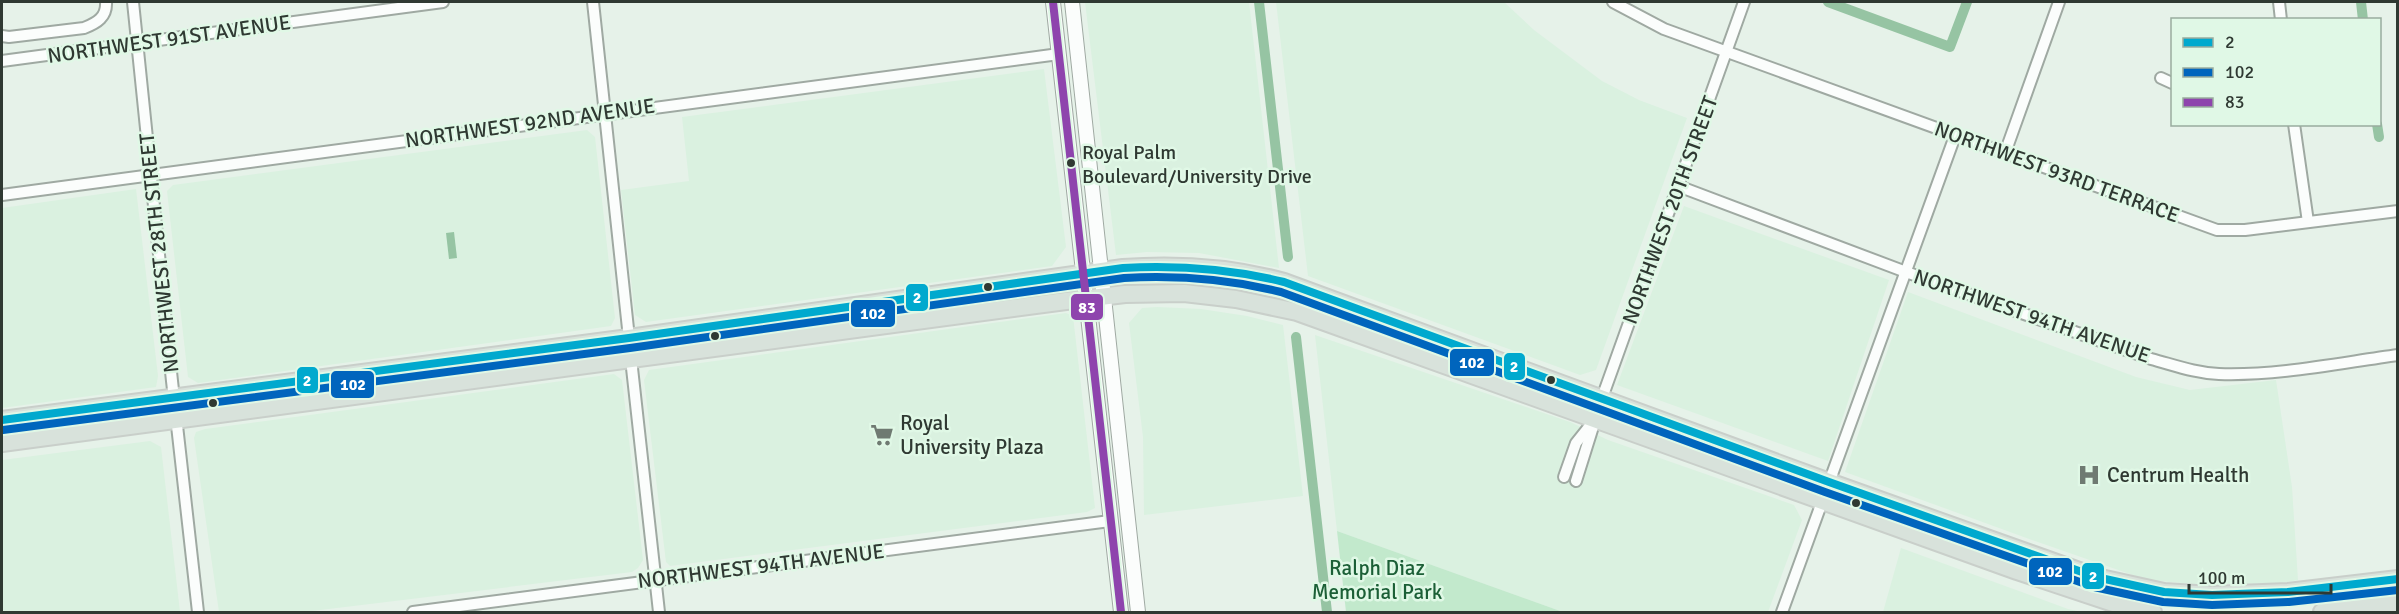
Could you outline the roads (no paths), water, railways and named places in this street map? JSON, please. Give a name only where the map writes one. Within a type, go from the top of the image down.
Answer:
[{"type":"main road","points":[[1053,2],[1121,612]]},
{"type":"main road","points":[[1072,2],[1138,612]]},
{"type":"main road","points":[[2,420],[629,338],[1102,271],[1157,265],[1182,265],[1244,273],[1284,282],[1829,482],[2096,577],[2164,592]]},
{"type":"main road","points":[[2,443],[1085,298],[1158,292],[1210,294],[1298,312],[2058,585],[2113,603],[2153,612]]},
{"type":"main road","points":[[631,359],[639,346],[679,330]]},
{"type":"main road","points":[[573,366],[616,353],[623,348],[629,338]]},
{"type":"main road","points":[[1398,348],[1432,349],[1448,341]]},
{"type":"main road","points":[[1104,468],[1109,472],[1127,501]]},
{"type":"main road","points":[[2113,603],[2126,595],[2164,592],[2212,595],[2288,592],[2397,579]]},
{"type":"main road","points":[[2058,585],[2101,591],[2120,582]]},
{"type":"main road","points":[[2322,612],[2395,602]]},
{"type":"street","points":[[2,36],[84,28],[102,17],[106,2]]},
{"type":"street","name":"NORTHWEST 28TH STREET","points":[[133,2],[173,396],[198,612]]},
{"type":"street","name":"NORTHWEST 91ST AVENUE","points":[[2,61],[138,43],[355,7],[443,2]]},
{"type":"street","points":[[593,2],[629,338]]},
{"type":"street","name":"NORTHWEST 93RD TERRACE","points":[[1613,2],[1664,29],[2217,230],[2245,230],[2397,211]]},
{"type":"street","name":"NORTHWEST 20TH STREET","points":[[1576,481],[1602,398],[1744,2]]},
{"type":"street","points":[[2005,153],[2059,2]]},
{"type":"street","points":[[2279,2],[2281,18]]},
{"type":"street","name":"NORTHWEST 92ND AVENUE","points":[[2,195],[1059,54]]},
{"type":"street","points":[[2161,78],[2171,83]]},
{"type":"street","points":[[2294,126],[2308,222]]},
{"type":"street","points":[[1782,612],[1955,136]]},
{"type":"street","name":"NORTHWEST 94TH AVENUE","points":[[1678,186],[1906,272],[2151,359],[2189,370],[2217,374],[2253,374],[2397,355]]},
{"type":"street","points":[[631,359],[659,612]]},
{"type":"street","name":"NORTHWEST 20TH STREET","points":[[1564,477],[1576,442],[1596,418]]},
{"type":"street","name":"NORTHWEST 94TH AVENUE","points":[[413,612],[1110,520]]},
{"type":"waterway","points":[[1259,2],[1288,257]]},
{"type":"waterway","points":[[1828,2],[1950,47],[1967,2]]},
{"type":"waterway","points":[[2361,2],[2363,18]]},
{"type":"waterway","points":[[2377,126],[2379,137]]},
{"type":"waterway","points":[[1296,337],[1327,612]]},
{"type":"place","name":"Royal Palm Boulevard/University Drive","points":[[1071,163]]},
{"type":"place","name":"Royal University Plaza","points":[[882,435]]},
{"type":"place","name":"Centrum Health","points":[[2089,475]]},
{"type":"park label","name":"Ralph Diaz Memorial Park","points":[[1377,580]]}]
